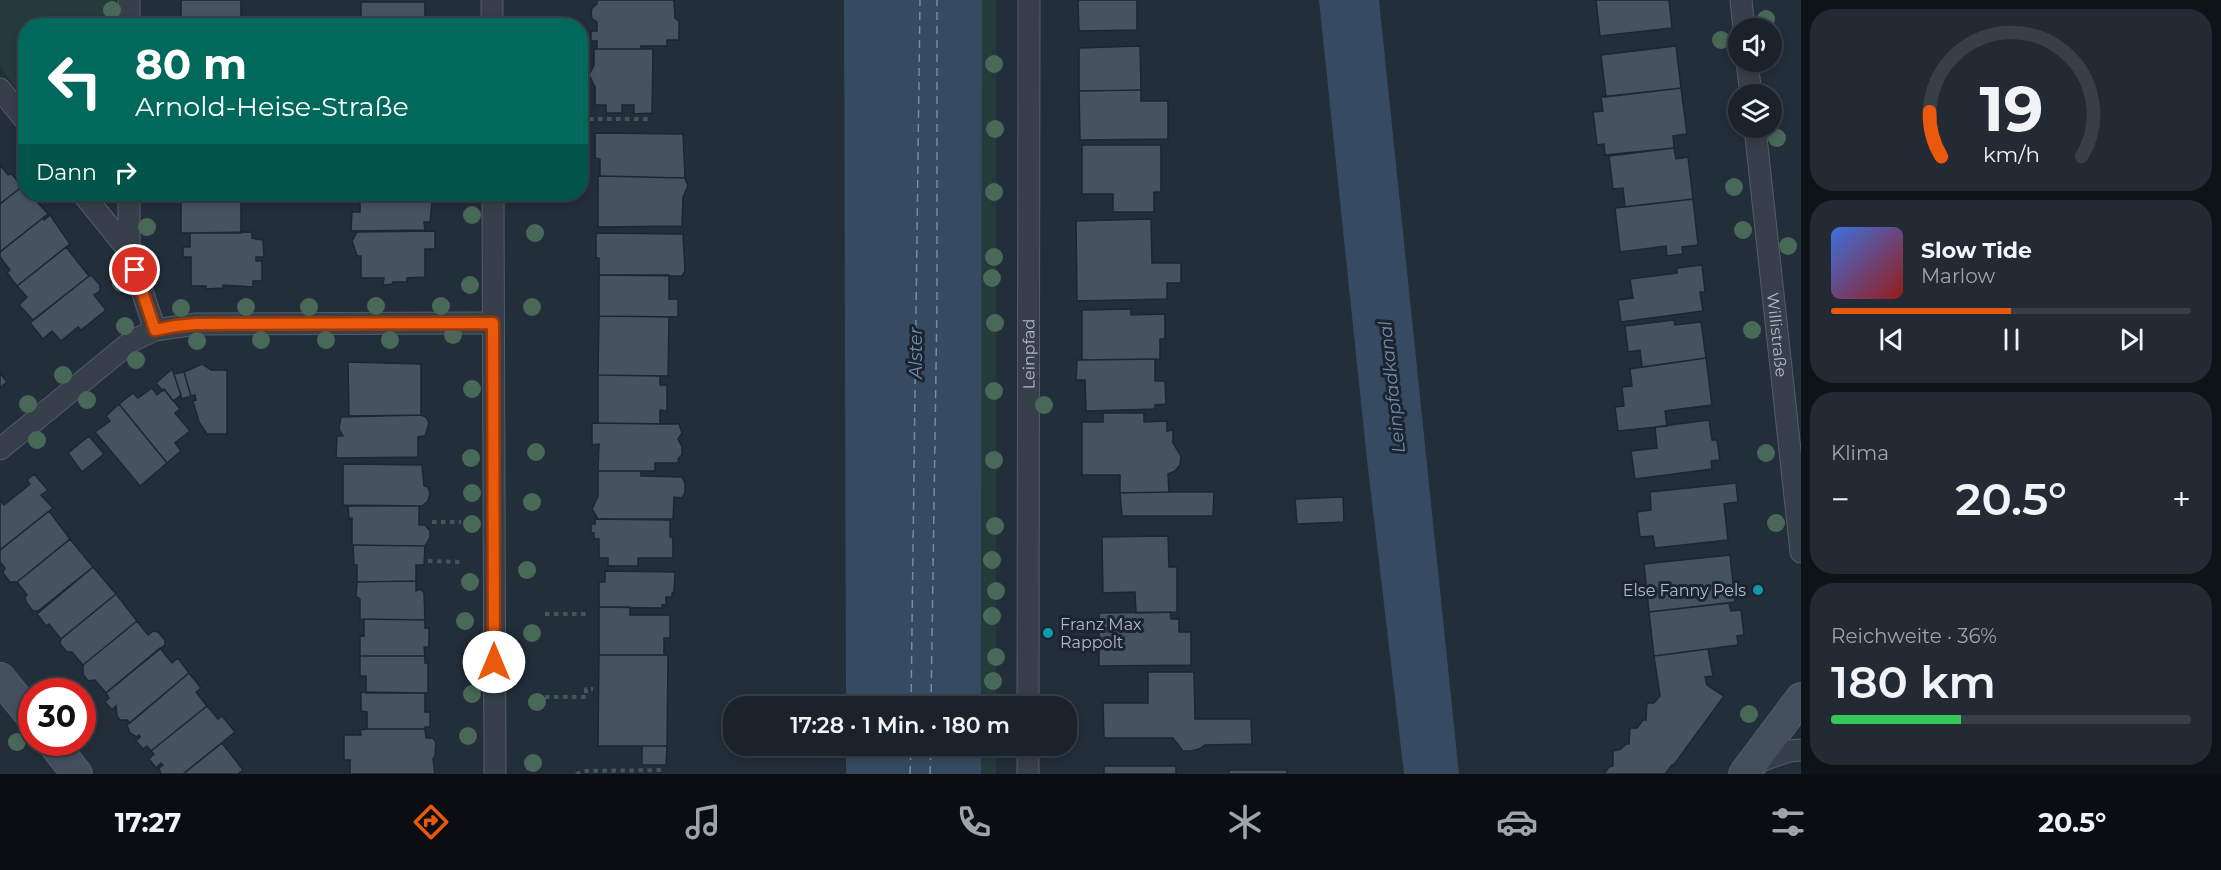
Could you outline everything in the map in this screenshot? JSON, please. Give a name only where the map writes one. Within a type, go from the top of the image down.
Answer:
[{"type":"street","points":[[129,0],[129,18]]},
{"type":"street","points":[[492,0],[492,18]]},
{"type":"street","name":"Leinpfad","points":[[1028,696],[1029,0]]},
{"type":"street","points":[[1741,0],[1743,18]]},
{"type":"street","points":[[0,89],[18,111]]},
{"type":"street","name":"Willistraße","points":[[1756,138],[1801,546]]},
{"type":"street","points":[[89,201],[129,251]]},
{"type":"street","points":[[129,201],[129,251],[155,330]]},
{"type":"street","points":[[493,201],[495,774]]},
{"type":"street","points":[[0,449],[132,341],[155,330],[196,324],[493,323]]},
{"type":"street","points":[[0,678],[18,700]]},
{"type":"street","points":[[1748,769],[1801,698]]},
{"type":"street","points":[[1748,769],[1789,751],[1801,750]]},
{"type":"street","points":[[63,756],[77,774]]},
{"type":"street","points":[[1028,756],[1028,774]]},
{"type":"path","points":[[588,119],[652,119]]},
{"type":"path","points":[[432,522],[461,522]]},
{"type":"path","points":[[428,561],[461,562]]},
{"type":"path","points":[[545,614],[588,614]]},
{"type":"path","points":[[545,697],[586,697],[586,688],[593,689]]},
{"type":"path","points":[[576,774],[584,771],[664,770]]},
{"type":"green space","points":[[0,0],[116,0],[116,18],[18,18],[18,90],[0,67]]},
{"type":"green space","points":[[982,0],[996,0],[996,696],[981,696]]},
{"type":"green space","points":[[981,756],[996,756],[996,774],[981,774]]},
{"type":"water","name":"Alster","points":[[844,0],[982,0],[981,696],[846,696]]},
{"type":"water","name":"Leinpfadkanal","points":[[1319,0],[1379,0],[1459,774],[1404,774],[1367,460]]},
{"type":"water","points":[[846,756],[981,756],[981,774],[846,774]]},
{"type":"building","points":[[181,0],[241,0],[241,18],[181,18]]},
{"type":"building","points":[[597,0],[674,0],[675,18],[679,21],[679,40],[667,40],[667,46],[641,46],[641,49],[597,49],[597,41],[591,41],[591,31],[597,31],[597,22],[592,19],[591,13]]},
{"type":"building","points":[[1078,0],[1137,0],[1137,30],[1079,31]]},
{"type":"building","points":[[1596,0],[1669,0],[1672,28],[1600,36]]},
{"type":"building","points":[[361,2],[425,2],[425,18],[361,18]]},
{"type":"building","points":[[1140,46],[1141,90],[1079,91],[1079,48]]},
{"type":"building","points":[[1676,46],[1681,88],[1606,97],[1601,55]]},
{"type":"building","points":[[594,49],[653,49],[652,113],[634,114],[634,105],[622,105],[622,113],[606,113],[606,105],[595,105],[595,87],[589,75],[594,65]]},
{"type":"building","points":[[1681,88],[1687,134],[1673,136],[1674,148],[1605,155],[1604,144],[1597,145],[1593,112],[1603,111],[1601,97]]},
{"type":"building","points":[[1141,90],[1141,101],[1168,101],[1168,139],[1080,140],[1079,91]]},
{"type":"building","points":[[595,133],[683,134],[685,178],[600,176],[600,159],[595,158]]},
{"type":"building","points":[[1082,145],[1161,145],[1161,192],[1154,192],[1154,212],[1113,212],[1113,194],[1082,194]]},
{"type":"building","points":[[1674,148],[1676,159],[1688,157],[1693,199],[1625,207],[1623,188],[1613,189],[1609,156]]},
{"type":"building","points":[[0,165],[18,182],[18,190],[0,204]]},
{"type":"building","points":[[598,176],[685,178],[688,186],[683,197],[682,226],[598,227]]},
{"type":"building","points":[[18,190],[18,201],[36,201],[48,214],[0,252],[0,204]]},
{"type":"building","points":[[1693,199],[1698,245],[1682,247],[1683,254],[1667,256],[1666,246],[1620,252],[1615,208]]},
{"type":"building","points":[[181,201],[241,201],[241,233],[181,233]]},
{"type":"building","points":[[360,201],[432,202],[430,222],[424,222],[425,230],[351,231],[352,212],[360,212]]},
{"type":"building","points":[[50,215],[70,244],[17,286],[7,273],[10,270],[0,257],[0,252]]},
{"type":"building","points":[[1151,219],[1152,263],[1181,263],[1181,283],[1167,283],[1167,299],[1077,301],[1076,221]]},
{"type":"building","points":[[435,231],[435,249],[425,249],[425,277],[407,278],[407,282],[383,285],[384,278],[361,278],[361,256],[357,256],[352,241],[357,232]]},
{"type":"building","points":[[252,232],[252,238],[263,240],[264,257],[256,257],[256,261],[262,261],[262,281],[253,281],[253,287],[223,285],[223,288],[206,289],[206,286],[191,286],[191,257],[183,257],[183,247],[190,247],[190,233]]},
{"type":"building","points":[[596,233],[683,234],[685,271],[682,276],[599,275]]},
{"type":"building","points":[[66,247],[89,276],[33,320],[19,305],[27,297],[17,286]]},
{"type":"building","points":[[1702,265],[1705,292],[1700,292],[1703,311],[1621,322],[1618,300],[1633,298],[1630,279],[1677,273],[1677,268]]},
{"type":"building","points":[[599,275],[669,275],[669,299],[678,299],[678,317],[599,316]]},
{"type":"building","points":[[89,276],[92,276],[100,285],[100,291],[94,295],[106,310],[81,330],[78,327],[61,341],[52,331],[43,339],[30,323]]},
{"type":"building","points":[[1131,309],[1131,315],[1165,314],[1165,339],[1160,339],[1160,359],[1082,360],[1082,310]]},
{"type":"building","points":[[599,316],[669,317],[668,376],[598,375]]},
{"type":"building","points":[[1674,320],[1675,325],[1701,322],[1706,358],[1642,367],[1640,350],[1628,352],[1625,326]]},
{"type":"building","points":[[1706,358],[1712,405],[1665,411],[1667,426],[1618,431],[1615,407],[1624,406],[1622,387],[1632,386],[1630,369]]},
{"type":"building","points":[[1155,359],[1155,381],[1165,381],[1166,404],[1155,405],[1155,409],[1086,411],[1085,380],[1076,380],[1077,360]]},
{"type":"building","points":[[348,362],[421,364],[421,415],[349,416]]},
{"type":"building","points":[[202,364],[211,370],[227,370],[227,434],[207,434],[199,422],[193,401],[196,400],[195,395],[191,396],[184,372]]},
{"type":"building","points":[[172,369],[181,395],[173,401],[156,383]]},
{"type":"building","points":[[184,372],[191,396],[182,399],[174,374]]},
{"type":"building","points":[[0,373],[7,382],[0,388]]},
{"type":"building","points":[[598,375],[660,376],[660,385],[667,385],[667,411],[660,410],[660,424],[598,423]]},
{"type":"building","points":[[152,388],[157,395],[164,389],[180,409],[175,413],[190,431],[175,443],[181,451],[167,463],[119,404],[133,393],[138,398]]},
{"type":"building","points":[[119,404],[167,463],[140,486],[95,432],[110,421],[106,416]]},
{"type":"building","points":[[1103,413],[1144,413],[1144,422],[1167,421],[1167,431],[1173,430],[1173,443],[1181,456],[1180,465],[1168,474],[1169,492],[1120,493],[1120,475],[1082,475],[1082,422],[1103,422]]},
{"type":"building","points":[[421,415],[426,417],[429,423],[425,436],[418,437],[418,457],[336,458],[337,436],[343,436],[339,429],[341,417]]},
{"type":"building","points":[[1709,420],[1712,440],[1717,440],[1720,460],[1711,461],[1712,469],[1635,479],[1631,451],[1657,448],[1655,427]]},
{"type":"building","points":[[592,423],[679,424],[682,433],[678,439],[682,447],[682,455],[678,459],[679,463],[655,463],[655,471],[598,471],[599,444],[592,445]]},
{"type":"building","points":[[89,436],[104,454],[82,472],[68,453]]},
{"type":"building","points":[[343,464],[422,465],[424,486],[428,487],[430,494],[428,501],[422,506],[343,505]]},
{"type":"building","points":[[598,471],[641,471],[641,476],[682,477],[685,483],[685,493],[682,498],[674,497],[673,519],[598,519],[592,509],[598,496]]},
{"type":"building","points":[[34,474],[48,490],[41,495],[53,508],[0,550],[0,500],[4,505],[30,484],[27,480]]},
{"type":"building","points":[[1736,483],[1738,502],[1724,504],[1728,540],[1655,548],[1653,536],[1640,537],[1637,512],[1651,510],[1650,492]]},
{"type":"building","points":[[1214,492],[1213,516],[1122,516],[1120,493]]},
{"type":"building","points":[[1343,497],[1344,522],[1297,524],[1295,499]]},
{"type":"building","points":[[348,506],[419,506],[419,525],[425,525],[430,531],[430,538],[425,546],[352,545],[352,518],[349,519]]},
{"type":"building","points":[[49,511],[70,539],[17,582],[10,582],[3,573],[5,568],[0,562],[0,550]]},
{"type":"building","points":[[595,519],[670,520],[673,558],[638,558],[638,566],[608,566],[608,558],[599,558],[599,539],[594,539],[594,533],[591,533],[591,524],[595,524]]},
{"type":"building","points":[[1168,536],[1169,567],[1177,567],[1177,612],[1136,613],[1135,592],[1103,593],[1102,537]]},
{"type":"building","points":[[70,539],[93,567],[38,611],[33,611],[26,602],[27,595],[17,582]]},
{"type":"building","points":[[353,545],[425,546],[424,565],[416,565],[416,581],[357,582],[357,565],[354,565]]},
{"type":"building","points":[[1730,555],[1735,602],[1649,612],[1644,564]]},
{"type":"building","points":[[93,567],[116,594],[61,639],[49,624],[46,626],[37,614]]},
{"type":"building","points":[[605,571],[675,572],[674,592],[672,597],[666,597],[666,605],[662,605],[662,608],[599,607],[599,582],[605,582]]},
{"type":"building","points":[[416,581],[416,591],[421,589],[424,593],[425,620],[360,619],[360,599],[356,596],[357,582]]},
{"type":"building","points":[[116,594],[137,621],[83,665],[72,652],[67,652],[60,644],[61,639]]},
{"type":"building","points":[[1729,603],[1731,611],[1741,610],[1744,635],[1737,636],[1738,645],[1654,656],[1649,612]]},
{"type":"building","points":[[599,607],[630,607],[630,615],[670,615],[670,638],[664,638],[664,655],[599,655]]},
{"type":"building","points":[[1170,612],[1171,619],[1179,619],[1179,632],[1191,632],[1191,665],[1099,666],[1099,613]]},
{"type":"building","points":[[364,619],[425,620],[425,628],[429,628],[429,647],[424,647],[425,656],[360,656],[360,636],[364,636]]},
{"type":"building","points":[[137,621],[148,635],[153,631],[158,632],[165,640],[165,645],[106,693],[96,678],[86,678],[83,674],[83,665]]},
{"type":"building","points":[[160,648],[172,663],[178,658],[189,673],[130,723],[127,720],[120,720],[116,706],[112,710],[105,702],[109,698],[106,693]]},
{"type":"building","points":[[1708,649],[1713,676],[1705,677],[1707,685],[1724,696],[1666,773],[1668,774],[1604,774],[1609,767],[1613,766],[1613,751],[1629,744],[1630,728],[1637,728],[1643,720],[1646,720],[1647,703],[1654,703],[1660,696],[1654,656]]},
{"type":"building","points":[[599,655],[668,655],[667,746],[598,746]]},
{"type":"building","points":[[360,656],[425,656],[425,663],[428,663],[428,693],[366,693],[366,676],[360,676]]},
{"type":"building","points":[[1148,672],[1194,672],[1195,719],[1251,719],[1252,744],[1205,745],[1199,749],[1183,751],[1173,738],[1104,738],[1103,703],[1148,703]]},
{"type":"building","points":[[189,673],[201,688],[196,692],[207,706],[151,751],[147,746],[143,749],[136,741],[139,735],[137,737],[130,733],[127,725]]},
{"type":"building","points":[[361,692],[425,693],[425,712],[430,712],[430,727],[425,727],[425,729],[367,729],[367,712],[361,711]]},
{"type":"building","points":[[207,706],[218,719],[222,716],[235,732],[183,774],[161,774],[159,768],[163,765],[161,763],[156,768],[149,759],[154,754],[151,751]]},
{"type":"building","points":[[425,729],[426,738],[433,738],[436,742],[433,759],[435,774],[350,774],[350,760],[344,760],[344,735],[361,735],[360,730]]},
{"type":"building","points":[[222,743],[243,770],[238,774],[183,774]]},
{"type":"building","points":[[642,746],[667,746],[666,765],[642,765]]},
{"type":"building","points":[[1104,766],[1176,766],[1176,774],[1104,774]]},
{"type":"building","points":[[1229,770],[1287,770],[1287,774],[1229,774]]},
{"type":"ferry route","points":[[911,696],[920,0]]},
{"type":"ferry route","points":[[931,696],[937,302],[937,0]]},
{"type":"ferry route","points":[[910,774],[911,756]]},
{"type":"ferry route","points":[[930,774],[931,756]]},
{"type":"place","name":"Else Fanny Pels","points":[[1758,590]]},
{"type":"place","name":"Franz Max Rappolt","points":[[1048,633]]},
{"type":"route","points":[[135,270],[155,330],[196,324],[493,323],[494,662]]}]
